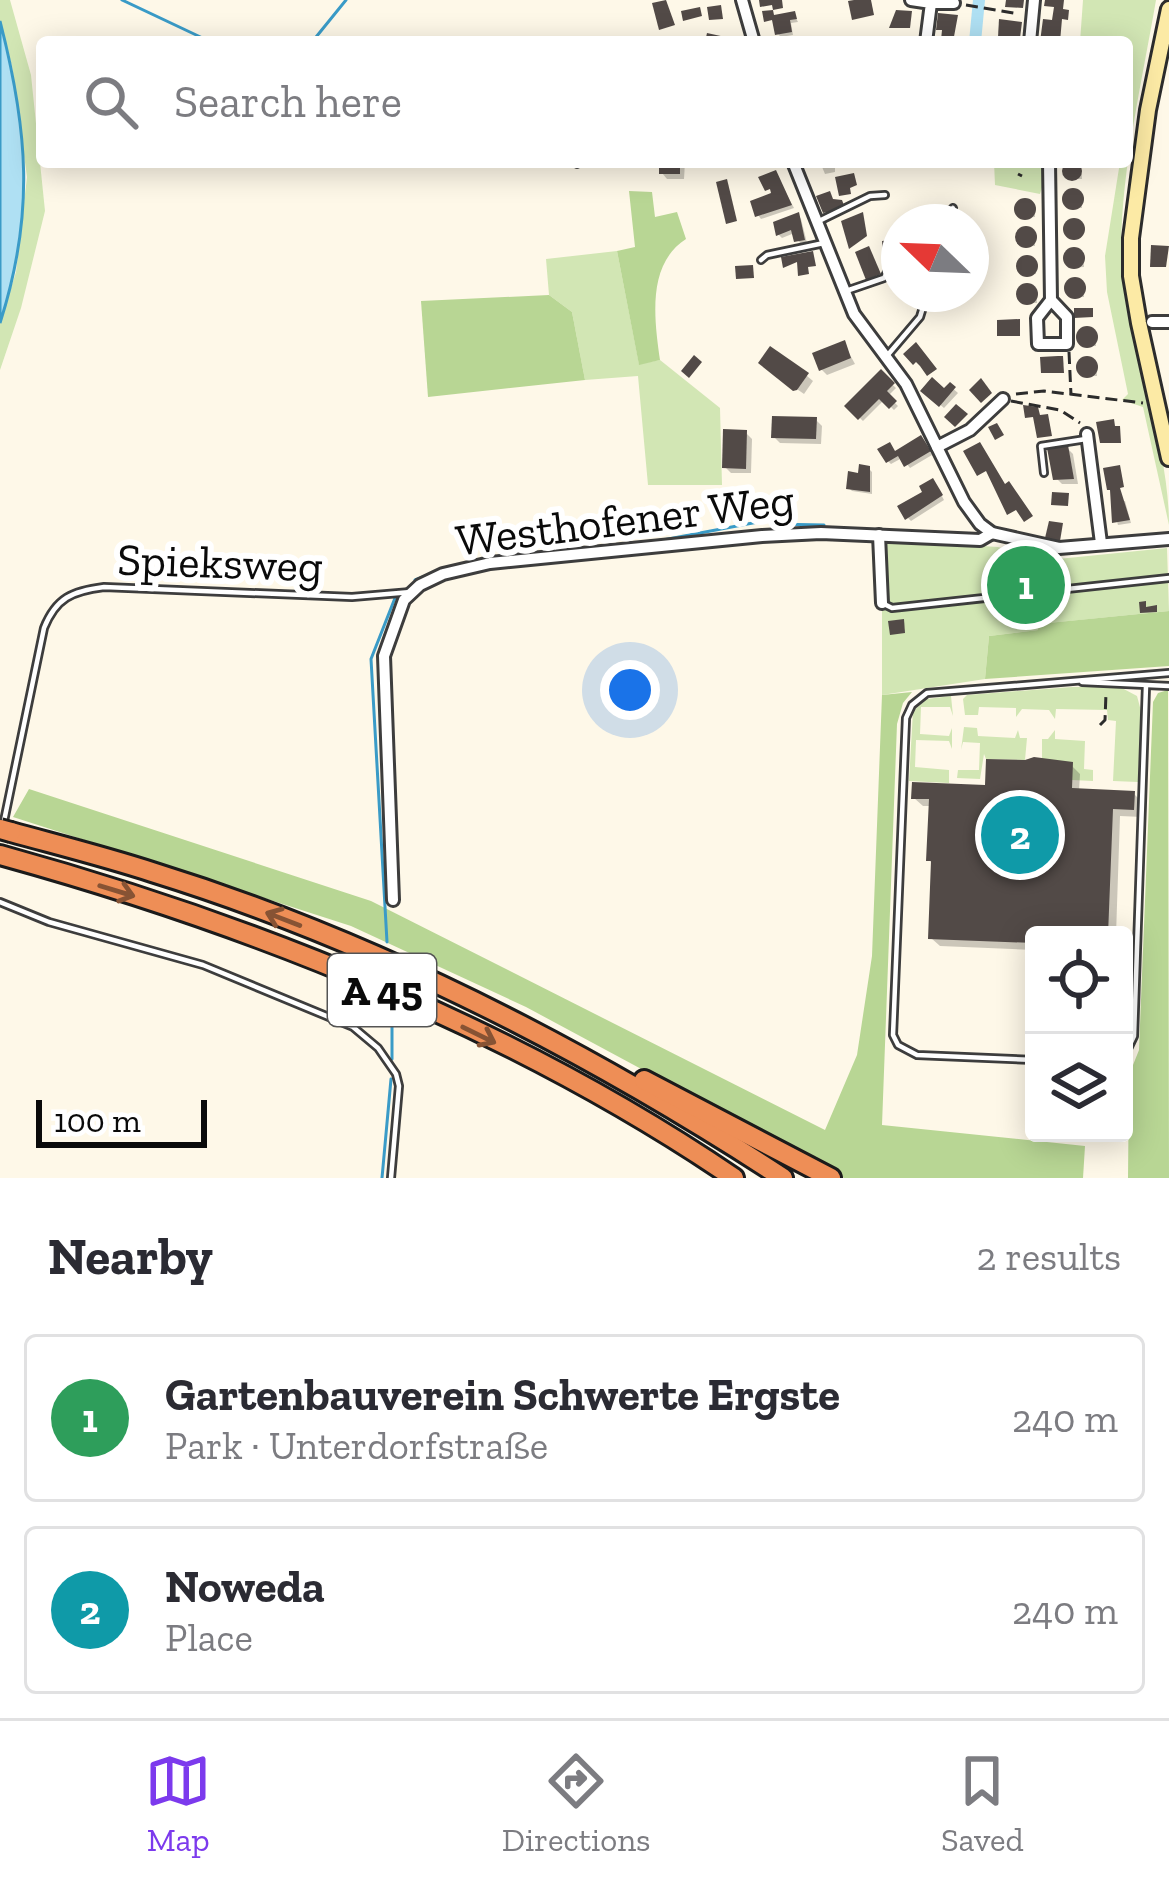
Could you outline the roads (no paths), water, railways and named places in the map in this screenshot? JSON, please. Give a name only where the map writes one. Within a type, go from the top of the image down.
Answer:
[{"type":"highway","name":"A 45","points":[[4,833],[153,872],[421,976],[687,1117],[783,1178]]},
{"type":"highway","name":"A 45","points":[[3,856],[216,921],[359,979],[595,1094],[734,1178]]},
{"type":"highway","points":[[543,1037],[668,1090],[831,1178]]},
{"type":"main road","points":[[1169,9],[1148,110],[1131,238],[1131,275],[1169,458]]},
{"type":"street","points":[[742,0],[752,36]]},
{"type":"street","points":[[911,0],[954,3]]},
{"type":"street","points":[[1031,36],[1034,0]]},
{"type":"street","points":[[927,36],[931,3]]},
{"type":"street","points":[[795,168],[854,314],[906,384],[964,502],[992,533]]},
{"type":"street","points":[[1049,168],[1051,300],[1037,318],[1038,344],[1067,344],[1067,316],[1051,300]]},
{"type":"street","points":[[1151,322],[1169,322]]},
{"type":"street","points":[[938,446],[970,430],[1003,400]]},
{"type":"street","points":[[1087,436],[1101,544]]},
{"type":"street","name":"Westhofener Weg","points":[[394,900],[384,656],[392,626],[411,592],[443,574],[548,555],[762,536],[980,540],[992,533],[1059,548],[1169,539]]},
{"type":"street","points":[[879,535],[882,603]]},
{"type":"lane","points":[[816,221],[870,196],[885,195]]},
{"type":"lane","points":[[761,260],[824,243]]},
{"type":"lane","points":[[844,292],[881,279]]},
{"type":"lane","points":[[886,357],[922,312]]},
{"type":"lane","points":[[1044,473],[1041,446],[1087,436]]},
{"type":"lane","points":[[882,603],[892,608],[1169,578]]},
{"type":"lane","name":"Spieksweg","points":[[4,833],[44,628],[64,596],[104,587],[352,597],[411,592]]},
{"type":"lane","points":[[1025,1060],[917,1055],[907,1052],[893,1035],[905,718],[927,693],[1169,673]]},
{"type":"lane","points":[[1071,681],[1169,686]]},
{"type":"lane","points":[[1133,1038],[1146,686]]},
{"type":"lane","points":[[0,902],[49,922],[203,964],[364,1033],[396,1074],[399,1086],[391,1178]]},
{"type":"water","points":[[0,21],[17,99],[24,172],[19,245],[0,323]]},
{"type":"waterway","points":[[122,0],[198,36]]},
{"type":"waterway","points":[[317,36],[346,0]]},
{"type":"waterway","points":[[976,36],[979,0]]},
{"type":"waterway","points":[[516,555],[663,540],[758,522]]},
{"type":"waterway","points":[[771,524],[824,525]]},
{"type":"waterway","points":[[415,580],[436,572]]},
{"type":"waterway","points":[[387,942],[371,659],[395,598]]},
{"type":"waterway","points":[[392,1018],[392,1059]]},
{"type":"waterway","points":[[382,1178],[391,1079]]},
{"type":"place","name":"Gartenbauverein Schwerte Ergste","points":[[1026,585]]},
{"type":"place","name":"Noweda","points":[[1020,835]]}]
